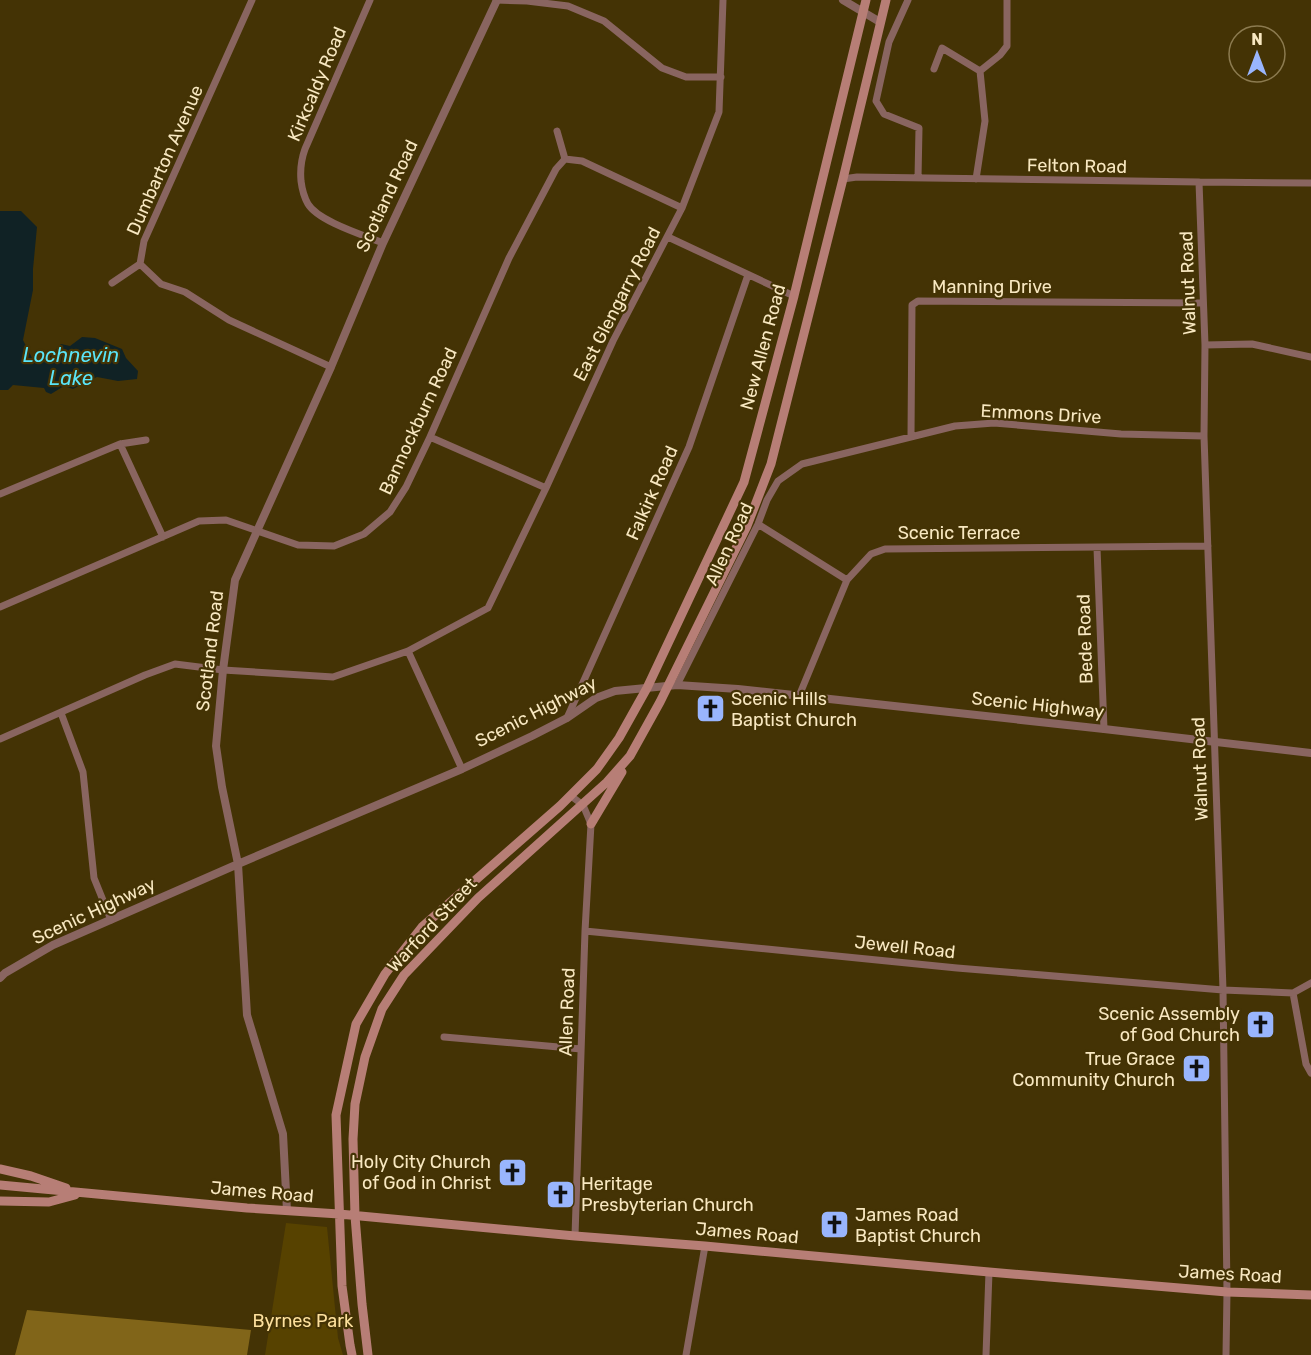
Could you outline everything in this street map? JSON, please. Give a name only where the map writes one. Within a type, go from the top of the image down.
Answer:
[{"type":"main road","name":"New Allen Road","points":[[647,688],[744,482],[794,296],[866,0]]},
{"type":"main road","name":"New Allen Road","points":[[672,685],[747,526],[771,464],[886,0]]},
{"type":"main road","name":"Warford Street","points":[[368,1355],[355,1216],[353,1139],[355,1104],[365,1057],[382,1009],[404,975],[478,898],[607,782],[630,756],[672,685]]},
{"type":"main road","name":"Warford Street","points":[[352,1355],[342,1286],[336,1115],[356,1024],[385,974],[422,927],[572,796],[597,769],[619,738],[647,688]]},
{"type":"main road","points":[[591,824],[630,756]]},
{"type":"main road","points":[[0,1169],[31,1176],[82,1193]]},
{"type":"main road","name":"James Road","points":[[0,1185],[988,1272],[1227,1292],[1311,1295]]},
{"type":"main road","points":[[0,1201],[49,1202],[82,1193]]},
{"type":"street","name":"Dumbarton Avenue","points":[[252,0],[144,241],[140,264],[161,284],[184,292],[229,320],[332,367]]},
{"type":"street","name":"Kirkcaldy Road","points":[[370,0],[301,159],[301,176],[302,189],[312,210],[328,220],[382,243]]},
{"type":"street","points":[[496,0],[568,6],[604,21],[662,68],[686,77],[721,77]]},
{"type":"street","name":"Scotland Road","points":[[286,1211],[283,1134],[247,1015],[238,864],[216,746],[235,580],[332,367],[382,243],[496,0]]},
{"type":"street","name":"East Glengarry Road","points":[[408,651],[488,608],[613,341],[668,237],[682,208],[719,112],[723,0]]},
{"type":"street","points":[[843,0],[880,22]]},
{"type":"street","points":[[908,0],[889,42],[876,102],[884,114],[920,128],[918,178]]},
{"type":"street","points":[[980,71],[1000,55],[1007,46],[1007,0]]},
{"type":"street","points":[[934,69],[942,48],[980,71]]},
{"type":"street","points":[[976,179],[985,121],[980,71]]},
{"type":"street","points":[[557,131],[565,159],[582,161],[682,208]]},
{"type":"street","name":"Bannockburn Road","points":[[0,607],[199,521],[226,520],[298,545],[334,546],[364,534],[390,512],[406,487],[509,258],[556,169],[565,159]]},
{"type":"street","name":"Felton Road","points":[[843,179],[857,177],[1311,183]]},
{"type":"street","name":"Walnut Road","points":[[1199,182],[1205,345],[1204,436],[1223,990],[1226,1355]]},
{"type":"street","points":[[668,237],[794,296]]},
{"type":"street","points":[[112,283],[140,264]]},
{"type":"street","name":"Falkirk Road","points":[[567,718],[689,447],[748,275]]},
{"type":"street","name":"Manning Drive","points":[[910,436],[912,305],[918,301],[1203,303]]},
{"type":"street","points":[[1205,345],[1252,345],[1311,357]]},
{"type":"street","name":"Emmons Drive","points":[[778,481],[801,464],[955,426],[994,423],[1121,434],[1204,436]]},
{"type":"street","points":[[430,437],[546,488]]},
{"type":"street","points":[[0,494],[120,444],[146,440]]},
{"type":"street","points":[[120,444],[163,537]]},
{"type":"street","name":"Allen Road","points":[[672,685],[758,524],[766,500],[778,481]]},
{"type":"street","points":[[758,524],[847,580]]},
{"type":"street","name":"Scenic Terrace","points":[[799,696],[847,580],[872,554],[885,549],[1209,546]]},
{"type":"street","name":"Bede Road","points":[[1097,548],[1104,729]]},
{"type":"street","points":[[0,739],[175,664],[333,678],[408,651],[462,769]]},
{"type":"street","name":"Scenic Highway","points":[[0,978],[53,945],[462,769],[567,718],[596,698],[615,691],[672,685],[738,689],[1311,753]]},
{"type":"street","points":[[61,713],[83,772],[94,878],[111,920]]},
{"type":"street","name":"Allen Road","points":[[572,796],[583,805],[591,824],[585,931],[575,1236]]},
{"type":"street","name":"Jewell Road","points":[[585,931],[966,968],[1223,990],[1293,993]]},
{"type":"street","points":[[1311,983],[1293,993],[1306,1064],[1311,1073]]},
{"type":"street","points":[[444,1037],[581,1049]]},
{"type":"street","points":[[686,1355],[705,1246]]},
{"type":"street","points":[[986,1355],[988,1272]]},
{"type":"green space","name":"Byrnes Park","points":[[286,1223],[327,1227],[338,1338],[343,1355],[265,1355]]},
{"type":"shaded area","points":[[27,1310],[251,1330],[247,1355],[15,1355]]},
{"type":"water","name":"Lochnevin Lake","points":[[0,211],[21,211],[37,227],[33,290],[23,340],[34,362],[49,357],[61,344],[70,346],[82,337],[95,338],[122,349],[126,358],[138,371],[137,379],[118,381],[97,377],[73,389],[64,386],[51,394],[44,388],[13,385],[8,390],[0,390]]},
{"type":"place","name":"Scenic Hills Baptist Church","points":[[710,709]]},
{"type":"place","name":"Scenic Assembly of God Church","points":[[1261,1024]]},
{"type":"place","name":"True Grace Community Church","points":[[1196,1069]]},
{"type":"place","name":"Holy City Church of God in Christ","points":[[512,1172]]},
{"type":"place","name":"Heritage Presbyterian Church","points":[[560,1194]]},
{"type":"place","name":"James Road Baptist Church","points":[[834,1225]]}]
